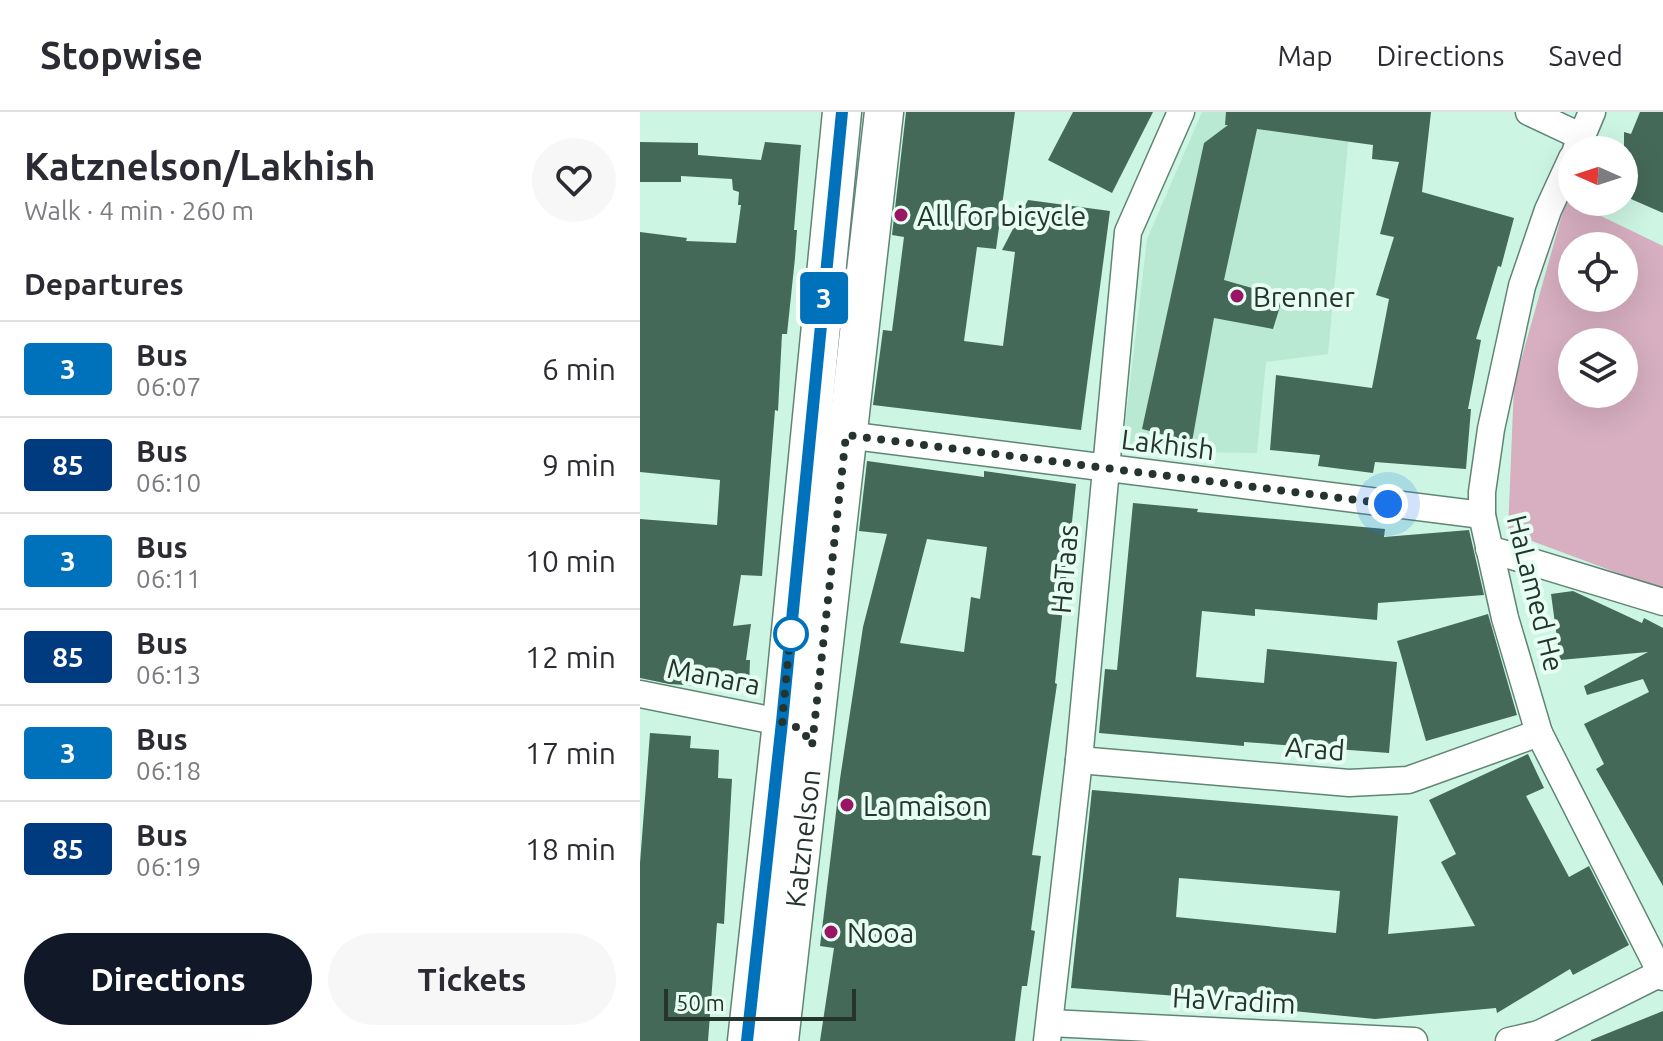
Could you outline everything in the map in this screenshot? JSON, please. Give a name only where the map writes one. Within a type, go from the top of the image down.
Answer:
[{"type":"street","points":[[823,112],[833,132],[837,158]]},
{"type":"street","name":"Katznelson","points":[[747,1041],[842,112]]},
{"type":"street","name":"Katznelson","points":[[779,1041],[884,112]]},
{"type":"street","name":"HaTaas","points":[[1048,1032],[1079,760],[1128,232],[1181,112]]},
{"type":"street","points":[[1529,112],[1559,136]]},
{"type":"street","name":"HaLamed He","points":[[1582,136],[1592,112]]},
{"type":"street","name":"HaLamed He","points":[[1558,188],[1522,286],[1491,429],[1482,515],[1505,618],[1539,733],[1662,975]]},
{"type":"street","name":"Lakhish","points":[[846,435],[1482,515]]},
{"type":"street","points":[[1489,549],[1663,602]]},
{"type":"street","name":"Manara","points":[[640,694],[782,722],[802,729],[812,746]]},
{"type":"street","name":"Arad","points":[[1079,760],[1349,783],[1408,780],[1539,733]]},
{"type":"street","points":[[1509,1041],[1538,1038],[1662,975]]},
{"type":"street","name":"HaVradim","points":[[1048,1032],[1414,1041]]},
{"type":"shaded area","name":"Brenner","points":[[1202,112],[1351,112],[1328,354],[1266,362],[1257,453],[1122,451],[1147,239]]},
{"type":"shaded area","points":[[1562,216],[1601,216],[1634,232],[1558,232],[1558,312],[1638,312],[1638,234],[1663,246],[1663,590],[1508,532],[1514,385]]},
{"type":"building","points":[[906,112],[1015,112],[996,249],[977,247],[964,341],[1003,346],[1015,252],[1002,250],[1028,200],[1110,211],[1081,430],[873,405],[883,330],[892,331],[904,237],[892,235]]},
{"type":"building","points":[[1073,112],[1153,112],[1112,193],[1048,160]]},
{"type":"building","points":[[1226,112],[1431,112],[1422,192],[1514,218],[1476,339],[1481,340],[1468,409],[1471,409],[1466,469],[1375,462],[1373,473],[1318,466],[1320,455],[1270,450],[1276,375],[1372,388],[1389,299],[1376,295],[1394,237],[1380,234],[1399,162],[1372,159],[1373,145],[1257,129],[1224,280],[1283,297],[1273,329],[1214,318],[1192,442],[1142,429],[1204,143],[1228,125],[1225,125]]},
{"type":"building","points":[[1640,112],[1663,112],[1663,213],[1638,202],[1638,136],[1624,136],[1624,132],[1631,134]]},
{"type":"building","points":[[640,142],[698,143],[698,155],[761,160],[765,142],[801,145],[794,230],[797,230],[795,258],[787,334],[782,334],[762,576],[741,575],[733,626],[751,624],[746,660],[750,660],[749,689],[669,684],[640,678],[640,519],[717,525],[720,480],[640,472],[640,232],[687,238],[686,241],[736,243],[741,205],[738,205],[739,192],[733,190],[732,179],[681,176],[681,182],[640,182]]},
{"type":"building","points":[[867,461],[984,477],[984,471],[1076,484],[1057,684],[1032,855],[1041,856],[1031,930],[1035,931],[1027,986],[1022,986],[1015,1041],[820,1041],[834,948],[820,946],[840,779],[863,627],[887,534],[859,531]],"holes":[[[927,539],[987,547],[980,599],[971,597],[964,652],[900,643]]]},
{"type":"building","points":[[1133,503],[1385,529],[1384,537],[1469,530],[1484,595],[1378,603],[1377,620],[1255,609],[1255,616],[1202,611],[1196,677],[1264,683],[1267,649],[1397,662],[1389,753],[1244,742],[1244,746],[1099,733],[1105,669],[1117,670]]},
{"type":"building","points":[[1573,591],[1642,623],[1644,618],[1663,628],[1663,886],[1596,769],[1604,764],[1584,724],[1649,692],[1643,679],[1587,695],[1584,686],[1648,652],[1560,660],[1551,594]]},
{"type":"building","points":[[1488,614],[1517,715],[1426,741],[1397,641]]},
{"type":"building","points":[[650,733],[691,736],[690,748],[719,750],[718,778],[732,779],[724,924],[717,923],[708,1041],[640,1041],[640,863]]},
{"type":"building","points":[[1528,754],[1544,788],[1526,796],[1569,877],[1589,866],[1629,945],[1573,975],[1570,969],[1497,1013],[1496,1008],[1375,1019],[1243,1006],[1244,1001],[1071,988],[1092,790],[1398,816],[1388,934],[1475,926],[1441,862],[1456,854],[1429,800]],"holes":[[[1179,878],[1340,891],[1336,933],[1176,917]]]},
{"type":"building","points":[[1663,1011],[1663,1041],[1591,1041],[1591,1040]]},
{"type":"bus line","name":"3","points":[[747,1041],[842,112]]},
{"type":"place","name":"All for bicycle","points":[[901,215]]},
{"type":"place","name":"Brenner","points":[[1237,296]]},
{"type":"place","name":"La maison","points":[[847,805]]},
{"type":"place","name":"Nooa","points":[[831,932]]},
{"type":"route","points":[[791,634],[791,628],[782,722],[802,729],[812,746],[846,435],[1388,504]]}]
